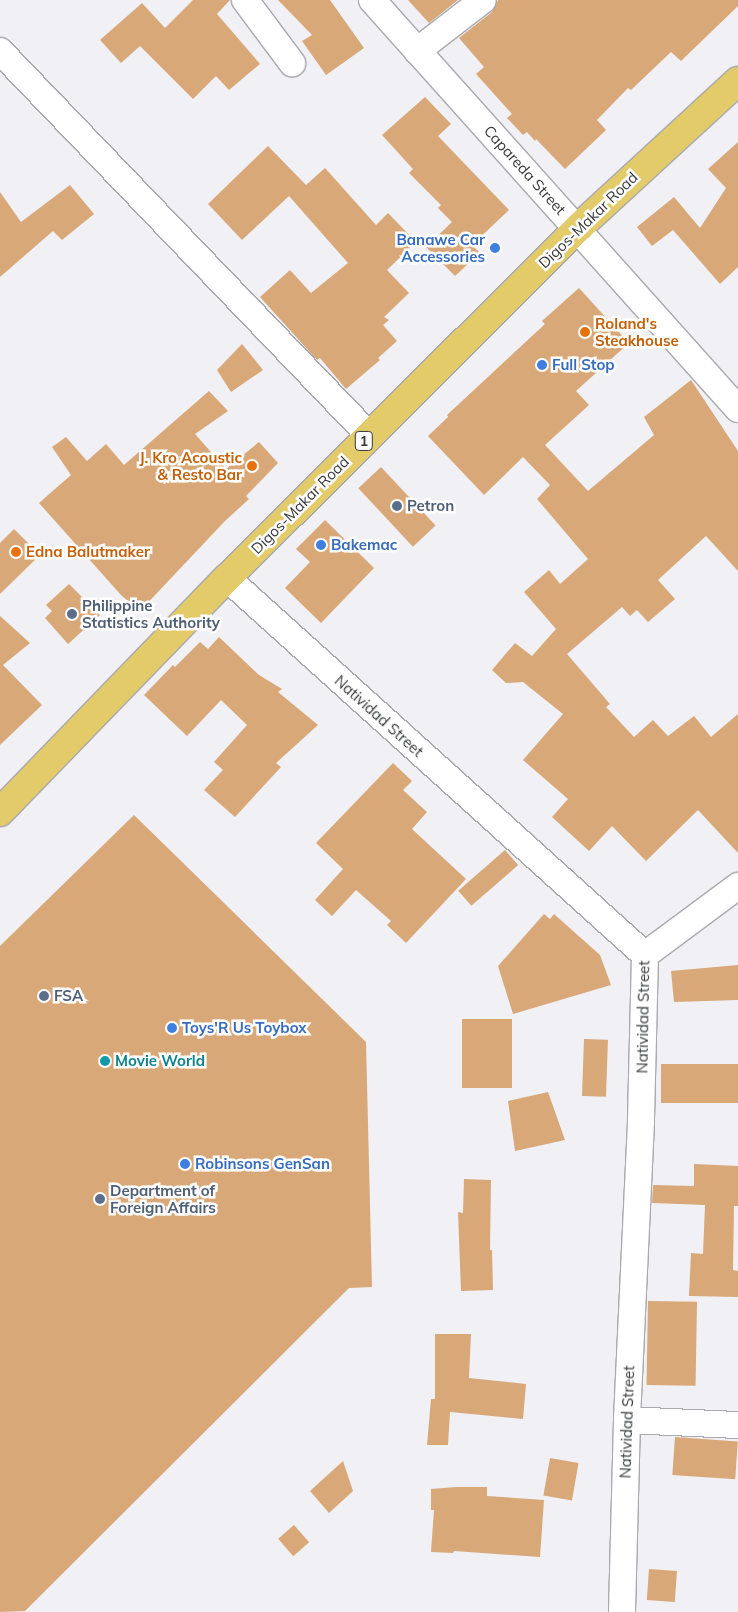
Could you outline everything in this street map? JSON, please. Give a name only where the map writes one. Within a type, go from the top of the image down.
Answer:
[{"type":"main road","name":"Digos-Makar Road","points":[[0,812],[227,578],[578,228],[738,81]]},
{"type":"street","points":[[245,0],[292,63]]},
{"type":"street","name":"Capareda Street","points":[[372,0],[738,409]]},
{"type":"street","points":[[417,51],[483,0]]},
{"type":"street","points":[[0,50],[66,117],[324,391],[370,436]]},
{"type":"street","name":"Natividad Street","points":[[227,578],[645,954],[641,1122],[627,1420],[622,1612]]},
{"type":"street","points":[[645,954],[738,886]]},
{"type":"street","points":[[627,1420],[738,1426]]},
{"type":"building","points":[[193,0],[230,0],[217,14],[260,64],[229,90],[216,76],[193,99],[140,46],[121,63],[100,40],[142,3],[165,28]]},
{"type":"building","points":[[278,0],[330,0],[364,48],[326,75],[302,41],[312,35]]},
{"type":"building","points":[[408,0],[458,0],[429,23]]},
{"type":"building","points":[[498,0],[738,0],[738,6],[681,61],[671,52],[631,90],[628,88],[597,120],[606,130],[565,169],[536,139],[535,141],[527,132],[523,135],[507,118],[512,114],[476,74],[484,67],[459,38],[492,12]]},
{"type":"building","points":[[425,97],[451,124],[438,136],[509,210],[472,245],[480,253],[455,276],[426,247],[452,222],[438,208],[441,205],[409,173],[413,169],[382,135]]},
{"type":"building","points":[[738,142],[738,267],[720,284],[673,230],[652,246],[637,227],[674,197],[700,228],[726,188],[708,169]]},
{"type":"building","points":[[268,146],[306,185],[325,168],[376,225],[388,213],[416,242],[387,270],[409,293],[384,317],[389,320],[383,325],[397,341],[378,358],[380,360],[346,389],[320,358],[317,360],[260,297],[290,270],[311,293],[348,263],[289,196],[242,240],[208,204]]},
{"type":"building","points":[[70,185],[94,214],[62,240],[53,231],[0,277],[0,192],[21,222]]},
{"type":"building","points":[[579,288],[629,343],[576,391],[589,405],[545,445],[588,491],[654,435],[644,417],[691,380],[738,451],[738,571],[706,536],[658,580],[675,599],[648,622],[637,610],[630,616],[622,607],[567,654],[610,704],[606,707],[634,737],[653,720],[668,736],[694,716],[711,737],[738,714],[738,853],[698,810],[646,861],[612,826],[589,851],[552,817],[568,799],[523,760],[563,714],[523,682],[506,683],[492,670],[515,643],[532,656],[556,629],[524,592],[549,570],[560,584],[588,559],[537,499],[550,485],[523,457],[484,495],[428,436],[448,417],[447,415],[545,324],[542,321]]},
{"type":"building","points":[[242,344],[263,370],[231,392],[217,370]]},
{"type":"building","points":[[209,391],[228,411],[195,434],[226,469],[259,442],[278,463],[246,496],[249,499],[225,521],[140,611],[121,595],[39,503],[71,475],[52,447],[66,437],[87,461],[106,444],[124,465]]},
{"type":"building","name":"Petron","points":[[381,467],[436,526],[413,547],[358,488]]},
{"type":"building","points":[[325,520],[374,568],[321,623],[285,588],[310,562],[296,549]]},
{"type":"building","points":[[14,529],[40,555],[0,594],[0,543]]},
{"type":"building","points":[[69,584],[100,615],[68,644],[45,618],[52,611],[46,605]]},
{"type":"building","points":[[0,616],[30,643],[3,665],[42,705],[0,745]]},
{"type":"building","points":[[219,637],[259,675],[282,689],[278,692],[318,725],[276,763],[281,767],[235,817],[204,790],[223,770],[214,762],[247,725],[221,700],[187,736],[144,695],[173,665],[175,667],[200,642],[208,649]]},
{"type":"building","points":[[393,763],[412,781],[403,790],[427,812],[412,829],[466,879],[406,943],[387,925],[391,921],[356,890],[332,916],[315,900],[343,869],[316,843]]},
{"type":"building","name":"Robinsons GenSan","points":[[134,815],[366,1042],[372,1287],[349,1288],[25,1611],[0,1612],[0,946]]},
{"type":"building","points":[[505,850],[518,865],[471,906],[458,891]]},
{"type":"building","points":[[544,914],[550,919],[554,914],[600,955],[611,985],[513,1014],[498,966]]},
{"type":"building","points":[[738,965],[738,1000],[674,1002],[671,971]]},
{"type":"building","points":[[462,1019],[512,1019],[512,1088],[462,1088]]},
{"type":"building","points":[[584,1039],[608,1040],[606,1097],[582,1096]]},
{"type":"building","points":[[661,1064],[738,1064],[738,1103],[661,1103]]},
{"type":"building","points":[[548,1092],[565,1140],[515,1151],[508,1101]]},
{"type":"building","points":[[694,1164],[738,1166],[738,1206],[734,1206],[733,1270],[738,1271],[738,1297],[689,1296],[691,1253],[703,1254],[705,1205],[652,1203],[653,1185],[694,1186]]},
{"type":"building","points":[[464,1179],[491,1180],[490,1250],[492,1250],[493,1290],[461,1291],[458,1212],[463,1213]]},
{"type":"building","points":[[648,1301],[697,1302],[696,1386],[647,1385]]},
{"type":"building","points":[[435,1334],[471,1334],[469,1378],[526,1384],[523,1419],[450,1412],[448,1445],[427,1445],[431,1399],[435,1399]]},
{"type":"building","points":[[675,1437],[738,1441],[735,1479],[672,1475]]},
{"type":"building","points":[[550,1458],[579,1463],[572,1500],[543,1495]]},
{"type":"building","points":[[343,1461],[353,1491],[329,1513],[310,1491]]},
{"type":"building","points":[[487,1487],[487,1496],[544,1500],[540,1557],[454,1551],[453,1553],[431,1552],[434,1510],[431,1510],[431,1489]]},
{"type":"building","points":[[294,1525],[309,1542],[293,1556],[278,1539]]},
{"type":"building","points":[[649,1569],[677,1571],[675,1602],[647,1600]]},
{"type":"place","name":"Banawe Car Accessories","points":[[495,248]]},
{"type":"place","name":"Roland's Steakhouse","points":[[585,332]]},
{"type":"place","name":"Full Stop","points":[[542,365]]},
{"type":"place","name":"J. Kro Acoustic & Resto Bar","points":[[252,466]]},
{"type":"place","name":"Petron","points":[[397,506]]},
{"type":"place","name":"Bakemac","points":[[321,545]]},
{"type":"place","name":"Edna Balutmaker","points":[[16,552]]},
{"type":"place","name":"Philippine Statistics Authority","points":[[72,614]]},
{"type":"place","name":"FSA","points":[[44,996]]},
{"type":"place","name":"Toys'R Us Toybox","points":[[172,1028]]},
{"type":"place","name":"Movie World","points":[[105,1061]]},
{"type":"place","name":"Robinsons GenSan","points":[[185,1164]]},
{"type":"place","name":"Department of Foreign Affairs","points":[[100,1199]]}]
